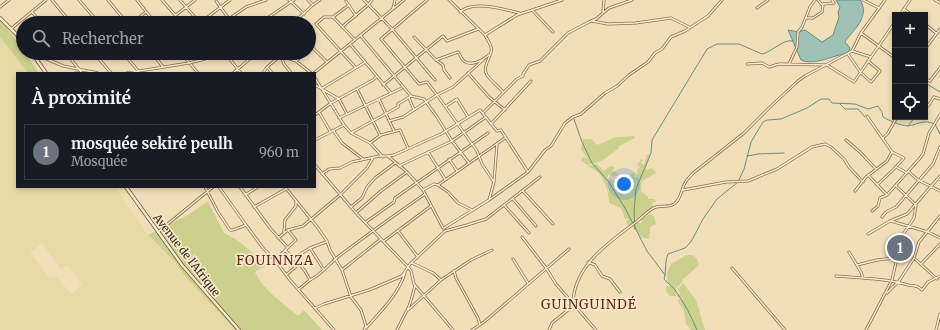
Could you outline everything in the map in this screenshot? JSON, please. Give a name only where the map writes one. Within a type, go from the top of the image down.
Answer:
[{"type":"main road","points":[[0,18],[16,33]]},
{"type":"main road","points":[[37,60],[45,72]]},
{"type":"main road","name":"Avenue de l'Afrique","points":[[127,188],[191,276],[238,330]]},
{"type":"street","points":[[0,7],[9,0]]},
{"type":"street","points":[[27,16],[46,0]]},
{"type":"street","points":[[52,0],[65,16]]},
{"type":"street","points":[[80,0],[93,16]]},
{"type":"street","points":[[108,0],[121,16]]},
{"type":"street","points":[[136,0],[149,16]]},
{"type":"street","points":[[162,0],[175,15],[195,0]]},
{"type":"street","points":[[180,0],[194,16]]},
{"type":"street","points":[[209,16],[230,0]]},
{"type":"street","points":[[233,16],[246,7],[266,0]]},
{"type":"street","points":[[270,16],[290,1],[294,0]]},
{"type":"street","points":[[308,0],[312,5]]},
{"type":"street","points":[[302,16],[312,5],[320,0]]},
{"type":"street","points":[[364,0],[382,18],[435,80]]},
{"type":"street","points":[[342,26],[356,16],[372,0]]},
{"type":"street","points":[[392,9],[394,0]]},
{"type":"street","points":[[315,72],[404,0]]},
{"type":"street","points":[[427,0],[381,39],[419,84],[427,82],[472,144],[480,156],[482,164],[494,182]]},
{"type":"street","points":[[449,0],[485,35],[491,46],[486,70],[487,75],[503,92]]},
{"type":"street","points":[[485,35],[506,21],[521,14],[562,0]]},
{"type":"street","points":[[603,14],[605,8],[604,0]]},
{"type":"street","points":[[483,113],[517,79],[523,76],[530,65],[540,61],[568,33],[596,19],[615,5],[632,0]]},
{"type":"street","points":[[444,228],[489,200],[528,172],[545,150],[551,146],[565,123],[573,117],[581,114],[597,99],[616,87],[629,75],[648,62],[654,54],[662,49],[671,37],[683,33],[708,16],[722,0]]},
{"type":"street","points":[[757,8],[768,0]]},
{"type":"street","points":[[789,64],[797,47],[798,34],[811,4],[817,0],[822,4],[834,3],[832,0]]},
{"type":"street","points":[[863,0],[879,8]]},
{"type":"street","points":[[549,330],[552,323],[572,308],[574,289],[588,262],[618,236],[655,208],[669,207],[674,204],[679,198],[685,181],[692,174],[744,133],[789,89],[805,76],[852,51],[861,33],[885,0]]},
{"type":"street","points":[[902,12],[910,0]]},
{"type":"street","points":[[935,0],[940,4]]},
{"type":"street","points":[[216,1],[227,16]]},
{"type":"street","points":[[290,1],[304,14]]},
{"type":"street","points":[[346,1],[356,16]]},
{"type":"street","points":[[806,18],[813,18],[822,12],[822,4]]},
{"type":"street","points":[[349,5],[333,17],[324,17],[316,24],[356,68]]},
{"type":"street","points":[[460,12],[470,6],[485,6],[496,7],[521,14]]},
{"type":"street","points":[[904,9],[908,12]]},
{"type":"street","points":[[532,10],[553,32]]},
{"type":"street","points":[[32,12],[35,16]]},
{"type":"street","points":[[141,16],[146,12]]},
{"type":"street","points":[[333,17],[354,40]]},
{"type":"street","points":[[588,22],[608,24],[636,23],[671,18],[690,28]]},
{"type":"street","points":[[12,28],[16,25]]},
{"type":"street","points":[[928,26],[937,33]]},
{"type":"street","points":[[747,64],[762,63],[769,67],[779,64],[827,65],[853,82],[861,73],[891,28]]},
{"type":"street","points":[[383,84],[443,36],[447,41],[478,29]]},
{"type":"street","points":[[926,48],[940,29]]},
{"type":"street","points":[[861,33],[892,56]]},
{"type":"street","points":[[360,35],[403,87],[410,97],[414,110]]},
{"type":"street","points":[[414,37],[436,60],[443,65],[444,70],[450,78]]},
{"type":"street","points":[[350,44],[364,63],[391,93]]},
{"type":"street","points":[[316,51],[327,62]]},
{"type":"street","points":[[852,51],[871,57]]},
{"type":"street","points":[[436,60],[458,52],[463,60],[469,63],[483,60]]},
{"type":"street","points":[[389,121],[402,117],[452,87],[490,54]]},
{"type":"street","points":[[848,54],[861,73],[871,82],[880,71],[868,61]]},
{"type":"street","points":[[49,60],[63,66],[92,72]]},
{"type":"street","points":[[72,60],[80,70]]},
{"type":"street","points":[[101,60],[111,72]]},
{"type":"street","points":[[129,60],[140,72],[200,60]]},
{"type":"street","points":[[158,60],[163,67]]},
{"type":"street","points":[[187,60],[197,72]]},
{"type":"street","points":[[231,60],[240,72]]},
{"type":"street","points":[[234,72],[249,60]]},
{"type":"street","points":[[264,72],[275,60]]},
{"type":"street","points":[[282,60],[290,72]]},
{"type":"street","points":[[293,60],[310,72]]},
{"type":"street","points":[[321,89],[364,63]]},
{"type":"street","points":[[267,67],[271,72]]},
{"type":"street","points":[[928,80],[930,81],[940,68]]},
{"type":"street","points":[[468,73],[488,97],[505,110]]},
{"type":"street","points":[[316,115],[330,103],[376,77]]},
{"type":"street","points":[[316,80],[344,125],[351,133],[370,143],[383,157]]},
{"type":"street","points":[[491,124],[531,81]]},
{"type":"street","points":[[316,86],[339,99],[348,114]]},
{"type":"street","points":[[339,118],[403,87]]},
{"type":"street","points":[[357,89],[380,136]]},
{"type":"street","points":[[351,133],[398,107],[398,104],[410,97],[424,99],[452,141],[469,163]]},
{"type":"street","points":[[928,106],[934,97],[940,99]]},
{"type":"street","points":[[379,99],[394,132]]},
{"type":"street","points":[[446,107],[457,99],[468,117]]},
{"type":"street","points":[[322,174],[329,169],[340,168],[352,162],[379,156],[388,156],[408,148],[446,131],[480,110],[497,131],[501,130],[528,172]]},
{"type":"street","points":[[319,112],[330,132]]},
{"type":"street","points":[[872,210],[878,206],[880,198],[887,195],[896,186],[922,155],[929,133],[940,115]]},
{"type":"street","points":[[867,116],[892,152],[904,158],[877,185]]},
{"type":"street","points":[[399,166],[452,141],[486,117]]},
{"type":"street","points":[[882,138],[888,133],[895,120]]},
{"type":"street","points":[[316,139],[344,125]]},
{"type":"street","points":[[333,130],[342,143],[364,160]]},
{"type":"street","points":[[370,143],[380,136],[400,130],[408,148]]},
{"type":"street","points":[[366,222],[394,202],[395,198],[416,182],[488,133]]},
{"type":"street","points":[[438,185],[506,138]]},
{"type":"street","points":[[846,140],[860,152],[876,170]]},
{"type":"street","points":[[489,200],[494,182],[497,144]]},
{"type":"street","points":[[682,190],[686,188],[726,182],[748,181],[777,169],[812,147],[825,144],[831,147],[844,159],[849,167],[863,182]]},
{"type":"street","points":[[882,217],[886,212],[896,207],[933,164],[940,147]]},
{"type":"street","points":[[428,152],[446,179]]},
{"type":"street","points":[[855,191],[868,175],[887,162],[892,152]]},
{"type":"street","points":[[388,156],[407,172],[416,182],[425,194],[445,231]]},
{"type":"street","points":[[278,238],[288,230],[303,226],[367,168],[373,158]]},
{"type":"street","points":[[449,159],[457,171]]},
{"type":"street","points":[[351,206],[362,198],[367,187],[375,178],[395,163]]},
{"type":"street","points":[[316,166],[356,213],[408,267],[416,286],[453,330]]},
{"type":"street","points":[[896,167],[940,191]]},
{"type":"street","points":[[356,213],[407,172]]},
{"type":"street","points":[[868,175],[887,195]]},
{"type":"street","points":[[868,234],[890,221],[907,214],[940,176]]},
{"type":"street","points":[[364,330],[391,300],[408,267],[445,231],[486,219],[540,177]]},
{"type":"street","points":[[422,190],[434,184],[438,185],[448,192],[458,203],[472,210]]},
{"type":"street","points":[[896,186],[916,205]]},
{"type":"street","points":[[206,188],[218,212],[230,230],[246,225]]},
{"type":"street","points":[[158,232],[211,188]]},
{"type":"street","points":[[220,188],[263,248],[275,260],[286,275],[334,330]]},
{"type":"street","points":[[241,188],[278,238],[287,247]]},
{"type":"street","points":[[245,195],[256,188]]},
{"type":"street","points":[[254,207],[286,188],[327,241],[330,250],[342,270],[351,296],[361,310],[366,326],[364,330]]},
{"type":"street","points":[[524,190],[553,224]]},
{"type":"street","points":[[298,289],[316,277],[373,230],[425,194]]},
{"type":"street","points":[[513,199],[536,226]]},
{"type":"street","points":[[284,233],[285,220],[296,206],[296,202]]},
{"type":"street","points":[[504,205],[529,233]]},
{"type":"street","points":[[866,330],[892,280],[902,236],[914,218],[916,205]]},
{"type":"street","points":[[384,241],[431,206]]},
{"type":"street","points":[[886,294],[899,282],[914,258],[919,242],[940,216]]},
{"type":"street","points":[[890,221],[928,232],[940,238]]},
{"type":"street","points":[[275,260],[296,240],[288,230]]},
{"type":"street","points":[[398,230],[418,257]]},
{"type":"street","points":[[522,237],[546,268],[556,284],[596,330]]},
{"type":"street","points":[[342,270],[381,239]]},
{"type":"street","points":[[294,258],[310,248],[327,241]]},
{"type":"street","points":[[921,264],[940,244]]},
{"type":"street","points":[[310,248],[324,270]]},
{"type":"street","points":[[472,330],[480,325],[569,249]]},
{"type":"street","points":[[285,250],[294,258],[310,280]]},
{"type":"street","points":[[408,310],[441,280],[471,260],[492,250]]},
{"type":"street","points":[[849,252],[863,278]]},
{"type":"street","points":[[857,265],[876,260],[903,257]]},
{"type":"street","points":[[914,258],[937,279]]},
{"type":"street","points":[[513,259],[528,283]]},
{"type":"street","points":[[588,262],[595,265],[602,276],[610,279],[620,292]]},
{"type":"street","points":[[412,263],[433,273],[441,280]]},
{"type":"street","points":[[286,275],[299,264]]},
{"type":"street","points":[[732,268],[785,330]]},
{"type":"street","points":[[315,308],[369,290],[402,276],[406,271]]},
{"type":"street","points":[[454,271],[456,278],[478,318],[480,325]]},
{"type":"street","points":[[836,276],[892,280],[910,285],[917,285],[922,290],[928,282],[937,279],[940,276]]},
{"type":"street","points":[[397,330],[408,310],[411,297],[416,286]]},
{"type":"street","points":[[936,330],[940,314]]},
{"type":"shaded area","points":[[0,36],[16,56],[16,60],[19,60],[28,72],[16,72],[16,188],[116,188],[148,235],[176,263],[185,276],[235,330],[0,330]],"holes":[[[42,243],[61,269],[68,265],[82,285],[71,294],[57,277],[49,278],[30,253]]]},
{"type":"green space","points":[[0,19],[16,41],[16,58],[0,37]]},
{"type":"green space","points":[[18,60],[30,60],[38,72],[27,72]]},
{"type":"green space","points":[[634,136],[635,138],[619,146],[618,149],[603,160],[587,165],[581,160],[584,156],[586,159],[587,158],[581,149],[583,139],[592,139],[597,145],[616,137]]},
{"type":"green space","points":[[647,154],[649,154],[650,157],[645,170],[652,168],[656,173],[642,181],[641,191],[648,197],[648,199],[654,199],[656,202],[653,203],[653,208],[637,220],[636,218],[634,220],[635,222],[629,226],[626,222],[628,219],[625,219],[621,208],[609,203],[602,177],[588,166],[597,164],[604,171],[609,167],[615,167],[612,171],[618,173],[617,176],[608,175],[607,178],[617,182],[616,186],[618,187],[633,173],[635,174],[635,178],[637,176],[637,170],[640,166],[637,165],[641,159],[643,160],[641,163],[644,165]]},
{"type":"green space","points":[[208,201],[224,233],[237,240],[267,265],[255,272],[263,285],[298,316],[304,310],[322,330],[235,330],[185,276],[176,263],[148,235],[188,215]]},
{"type":"green space","points":[[649,214],[654,216],[656,224],[650,227],[650,238],[647,239],[641,237],[633,228],[636,223],[641,223],[642,219]]},
{"type":"green space","points":[[686,255],[692,255],[695,257],[699,265],[682,280],[683,281],[676,288],[676,296],[670,296],[666,291],[666,286],[670,286],[667,277],[669,268],[672,262],[673,263]]},
{"type":"green space","points":[[683,283],[696,300],[705,330],[691,330],[686,324],[684,310],[678,302],[678,299],[683,298],[677,297],[677,295],[680,294],[678,289]]},
{"type":"water","points":[[836,0],[860,0],[863,6],[863,16],[845,42],[850,48],[848,53],[812,62],[801,60],[788,30],[798,32],[805,30],[822,42],[833,35],[839,17],[838,12],[840,7]]},
{"type":"waterway","points":[[635,229],[634,211],[636,189],[651,153],[652,140],[707,49],[717,44],[739,44],[762,54],[786,41],[793,41]]},
{"type":"waterway","points":[[927,84],[940,92]]},
{"type":"waterway","points":[[665,275],[668,254],[685,248],[689,244],[703,219],[717,199],[738,182],[744,169],[751,142],[763,122],[767,120],[781,119],[807,108],[821,99],[829,99],[832,103],[855,104],[868,109],[878,106],[883,117],[895,123],[908,126],[913,120]]},
{"type":"waterway","points":[[840,104],[845,109],[858,109],[865,117]]},
{"type":"waterway","points":[[574,119],[582,142],[592,163],[608,181],[625,208],[647,251],[665,275],[664,279],[674,288],[681,299],[697,330]]},
{"type":"waterway","points":[[908,126],[924,122],[931,123],[935,124],[940,134]]},
{"type":"waterway","points":[[747,156],[784,153]]},
{"type":"place","name":"mosquée sekiré peulh","points":[[900,248]]},
{"type":"district","name":"FOUINNZA","points":[[275,260]]},
{"type":"district","name":"GUINGUINDÉ","points":[[589,304]]}]
